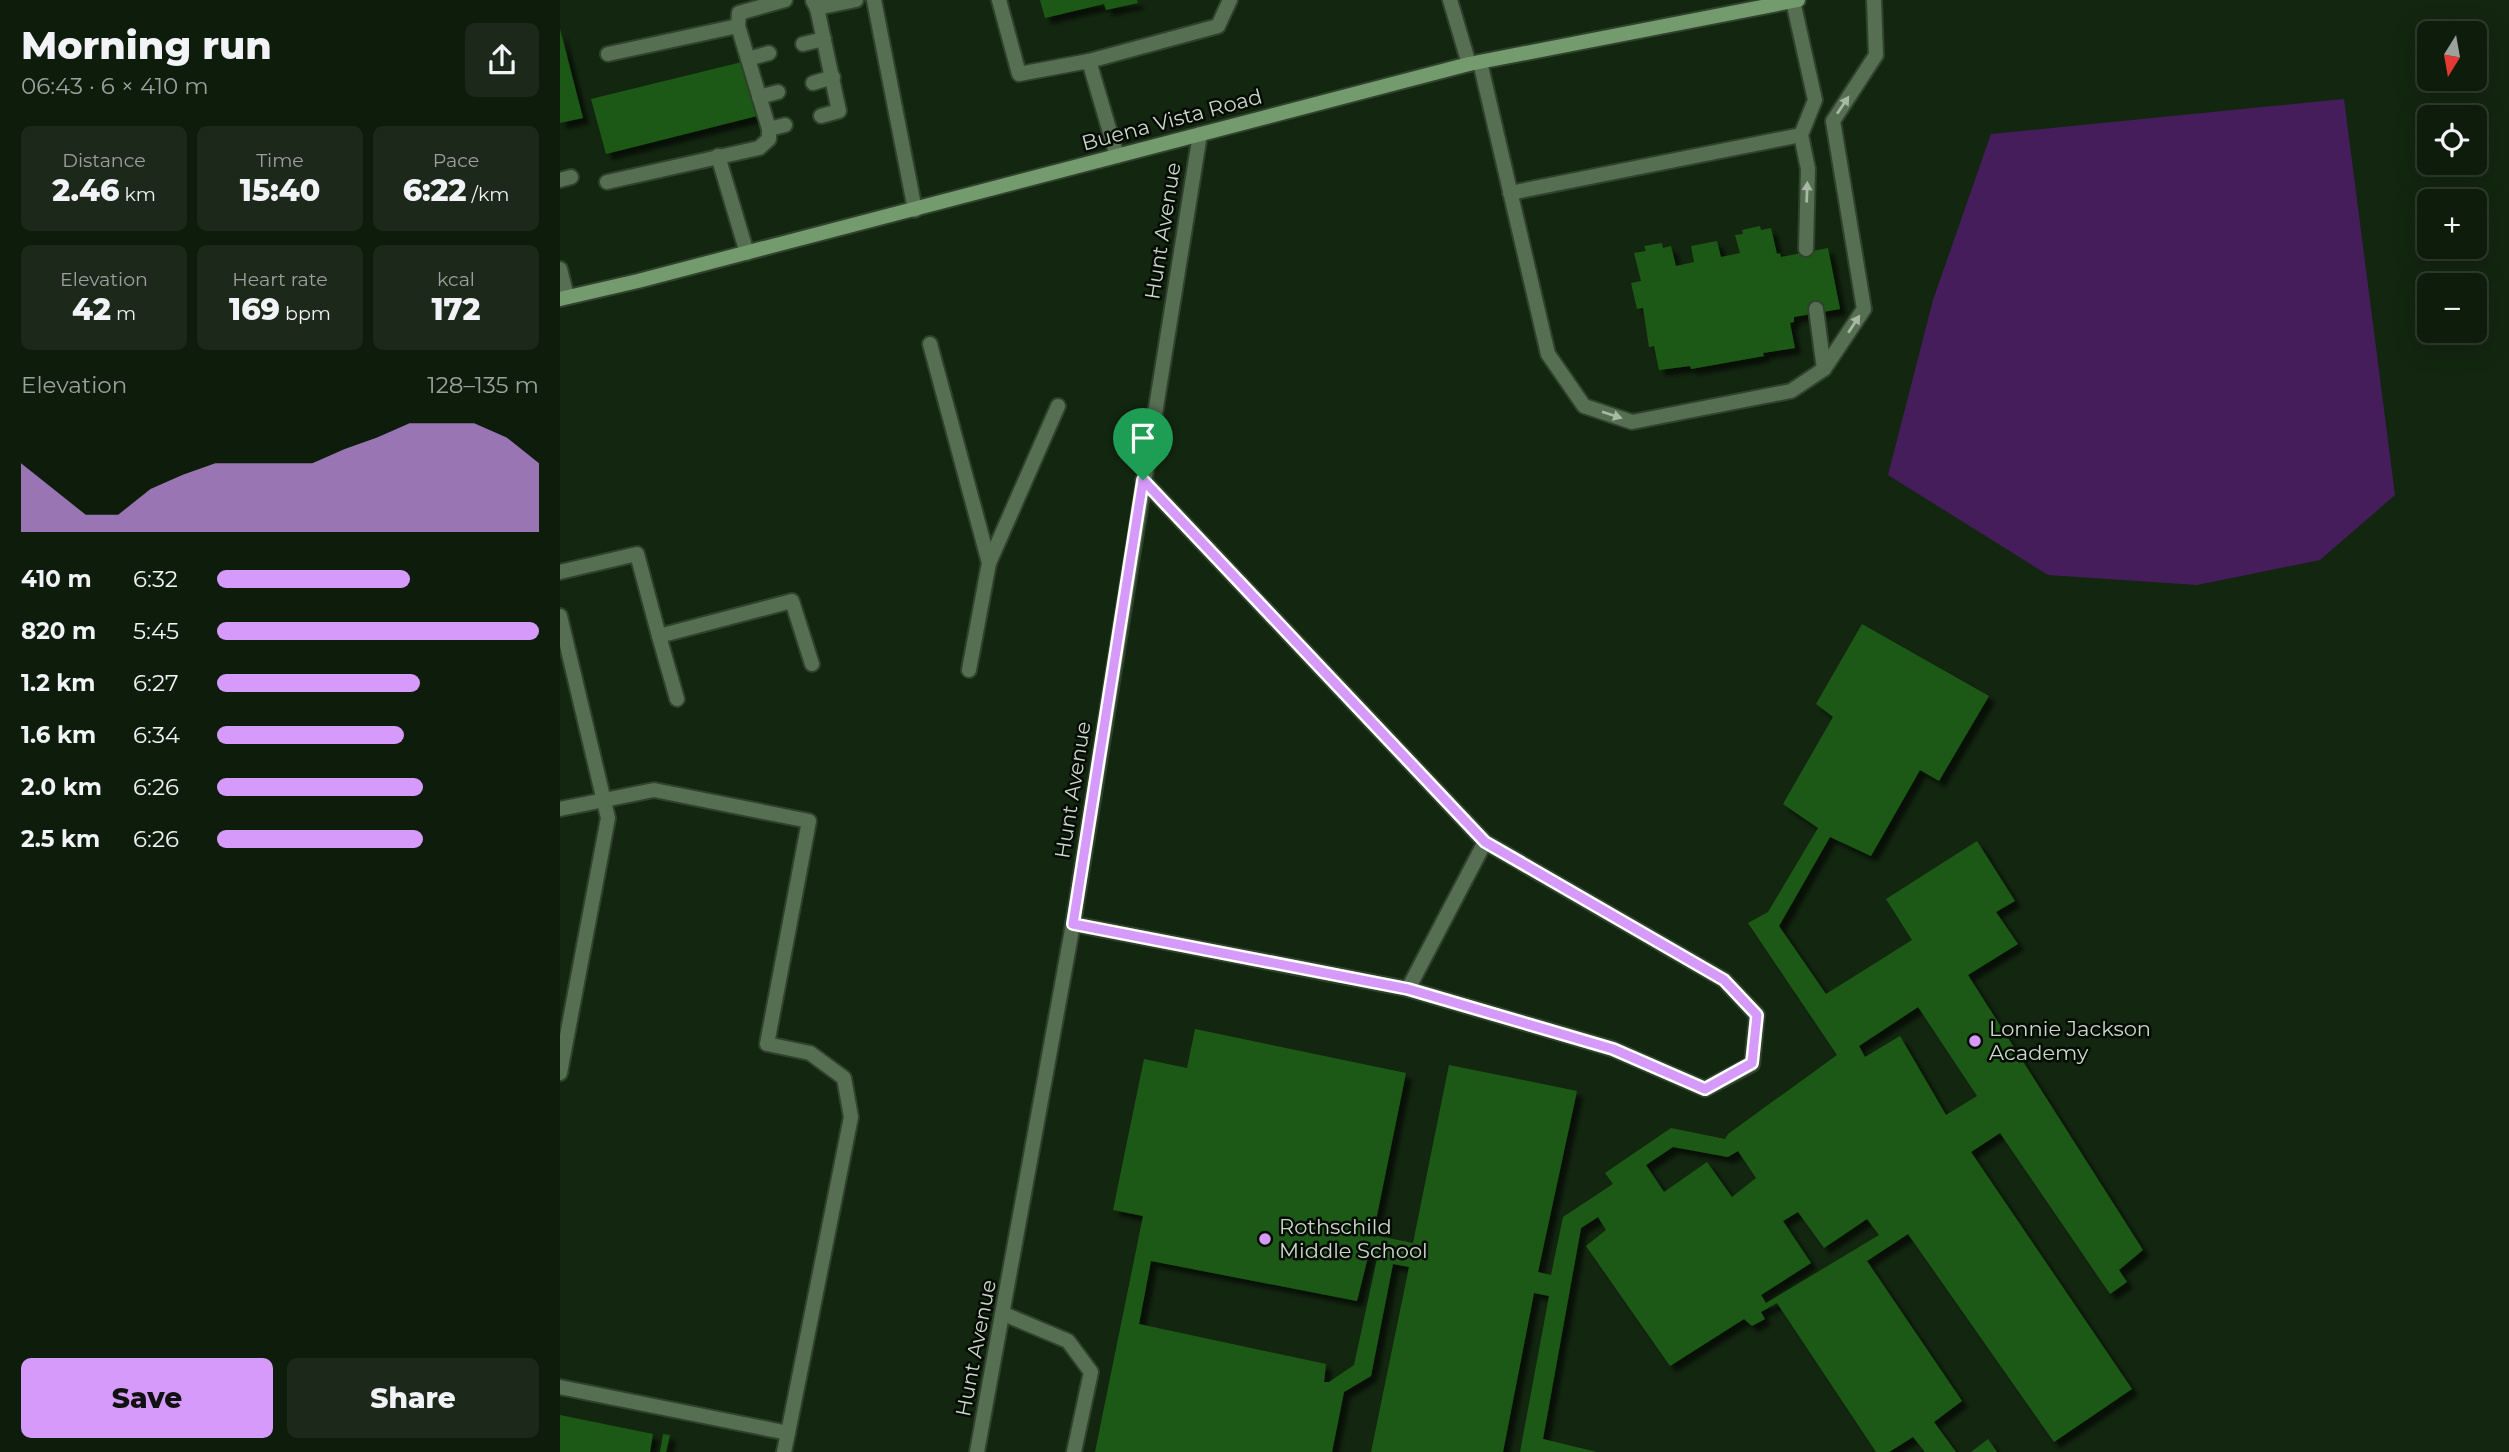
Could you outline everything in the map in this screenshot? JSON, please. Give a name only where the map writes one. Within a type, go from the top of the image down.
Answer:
[{"type":"main road","name":"Buena Vista Road","points":[[564,298],[747,253],[1474,63],[1798,0]]},
{"type":"street","points":[[607,182],[759,148],[769,139],[769,130],[738,26],[739,13],[785,0]]},
{"type":"street","points":[[821,116],[839,111],[815,4],[856,0]]},
{"type":"street","points":[[874,0],[915,209]]},
{"type":"street","points":[[999,0],[1019,74],[1089,61],[1218,26],[1230,0]]},
{"type":"street","points":[[1450,0],[1474,63],[1510,193],[1548,354],[1584,406],[1632,422],[1791,391],[1824,369],[1864,309],[1833,121],[1877,55],[1874,0]]},
{"type":"street","points":[[1793,1],[1815,100],[1801,135],[1808,169],[1806,249]]},
{"type":"street","points":[[608,54],[738,26]]},
{"type":"street","points":[[803,44],[824,39]]},
{"type":"street","points":[[748,59],[769,53]]},
{"type":"street","points":[[1089,61],[1117,156]]},
{"type":"street","points":[[813,83],[833,78]]},
{"type":"street","points":[[759,97],[778,92]]},
{"type":"street","points":[[769,130],[785,125]]},
{"type":"street","name":"Hunt Avenue","points":[[977,1452],[1073,924],[1200,134]]},
{"type":"street","points":[[1510,193],[1801,135]]},
{"type":"street","points":[[718,156],[747,253]]},
{"type":"street","points":[[560,269],[564,298]]},
{"type":"street","points":[[1815,309],[1824,369]]},
{"type":"street","points":[[930,344],[989,563]]},
{"type":"street","points":[[969,670],[989,563],[1058,406]]},
{"type":"street","points":[[1073,924],[1408,989],[1613,1049],[1705,1089],[1752,1063],[1757,1015],[1724,980],[1485,842],[1143,480]]},
{"type":"street","points":[[560,572],[637,554],[677,699]]},
{"type":"street","points":[[659,636],[792,601],[812,664]]},
{"type":"street","points":[[560,616],[608,818],[560,1073]]},
{"type":"street","points":[[560,809],[654,790],[809,821],[767,1044],[810,1053],[844,1078],[851,1117],[784,1452]]},
{"type":"street","points":[[1408,989],[1485,842]]},
{"type":"street","points":[[1004,1314],[1068,1341],[1090,1372],[1074,1452]]},
{"type":"street","points":[[560,1387],[788,1433]]},
{"type":"shaded area","points":[[2344,99],[2395,495],[2320,560],[2197,585],[2048,575],[1888,475],[1933,300],[1991,134]]},
{"type":"building","points":[[1040,0],[1137,0],[1138,3],[1106,10],[1104,4],[1045,18]]},
{"type":"building","points":[[560,29],[583,118],[560,123]]},
{"type":"building","points":[[746,61],[761,115],[606,154],[591,99]]},
{"type":"building","points":[[1760,226],[1761,230],[1771,228],[1777,254],[1780,253],[1781,257],[1828,248],[1840,309],[1794,317],[1794,322],[1790,323],[1795,348],[1691,369],[1690,366],[1659,370],[1654,346],[1649,347],[1643,308],[1637,309],[1631,283],[1641,281],[1634,253],[1646,251],[1644,246],[1662,243],[1663,248],[1671,246],[1676,266],[1694,262],[1691,246],[1717,241],[1721,257],[1740,253],[1735,235],[1743,234],[1742,230]]},
{"type":"building","points":[[1862,624],[1989,696],[1939,781],[1920,770],[1871,856],[1830,837],[1779,926],[1826,994],[1912,940],[1886,899],[1977,841],[2015,901],[1996,912],[2018,944],[1968,975],[2143,1250],[2119,1270],[2127,1282],[2110,1294],[2000,1133],[1971,1152],[2132,1389],[2054,1442],[1908,1234],[1867,1261],[1962,1401],[1934,1422],[1956,1452],[1925,1452],[1913,1437],[1889,1452],[1876,1452],[1777,1303],[1761,1312],[1765,1319],[1752,1326],[1744,1319],[1670,1366],[1586,1246],[1606,1230],[1598,1217],[1581,1228],[1543,1439],[1597,1452],[1520,1452],[1549,1296],[1534,1293],[1503,1452],[1371,1452],[1409,1267],[1393,1264],[1371,1376],[1344,1392],[1332,1452],[1095,1452],[1143,1216],[1113,1210],[1144,1059],[1187,1068],[1195,1029],[1406,1073],[1373,1235],[1413,1243],[1449,1065],[1577,1091],[1538,1272],[1551,1275],[1563,1217],[1613,1184],[1605,1173],[1671,1128],[1725,1139],[1728,1134],[1837,1055],[1748,923],[1768,912],[1818,828],[1783,804],[1833,717],[1816,704]],"holes":[[[1918,1007],[1977,1096],[1946,1115],[1900,1036],[1865,1057],[1859,1046]],[[1673,1147],[1728,1157],[1738,1151],[1756,1178],[1732,1197],[1707,1162],[1664,1192],[1646,1165]],[[1798,1212],[1824,1248],[1867,1219],[1879,1235],[1766,1303],[1761,1295],[1811,1263],[1783,1221]],[[1369,1253],[1378,1254],[1354,1365],[1329,1382],[1324,1382],[1326,1364],[1139,1324],[1151,1261],[1357,1301]]]},
{"type":"building","points":[[560,1415],[653,1434],[650,1452],[560,1452]]},
{"type":"building","points":[[663,1434],[670,1435],[666,1452],[660,1452]]},
{"type":"building","points":[[1988,1439],[1997,1452],[1971,1452]]},
{"type":"place","name":"Lonnie Jackson Academy","points":[[1975,1041]]},
{"type":"place","name":"Rothschild Middle School","points":[[1265,1239]]},
{"type":"route","points":[[1143,480],[1485,842],[1724,980],[1757,1015],[1752,1063],[1705,1089],[1613,1049],[1408,989],[1073,924],[1143,480]]}]
